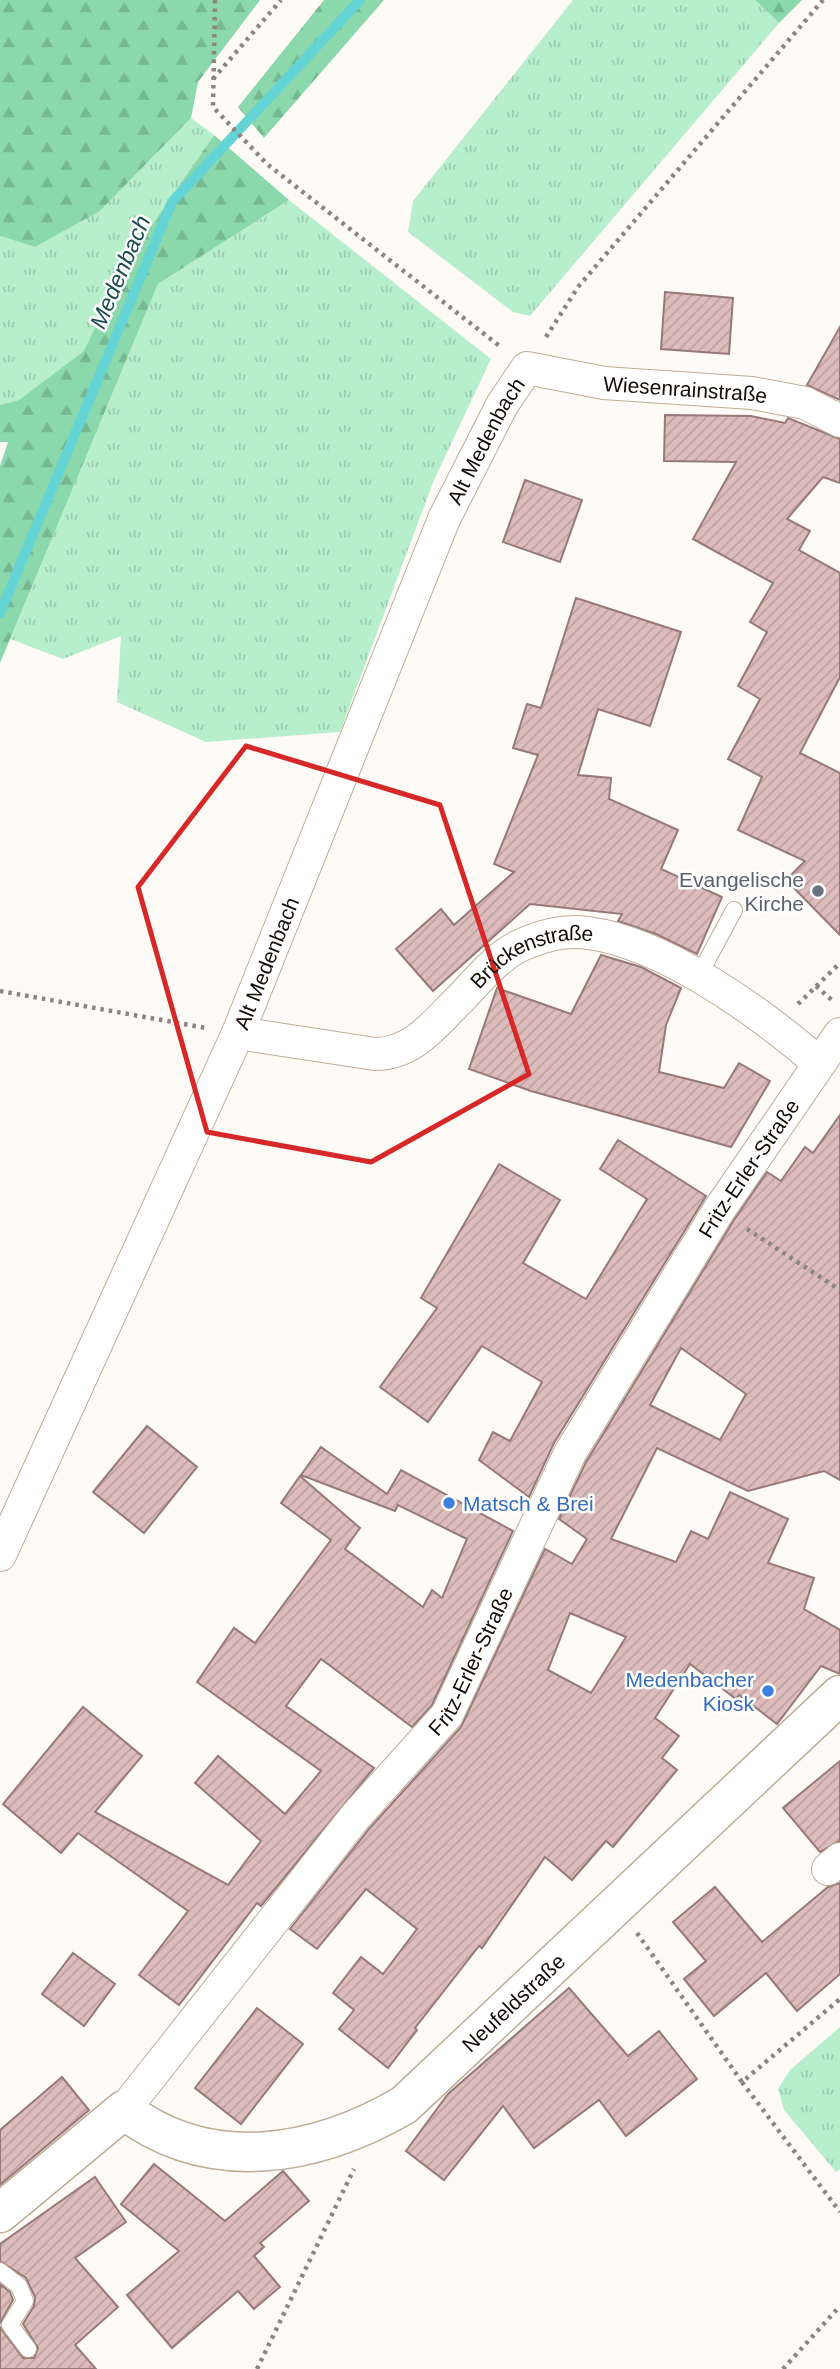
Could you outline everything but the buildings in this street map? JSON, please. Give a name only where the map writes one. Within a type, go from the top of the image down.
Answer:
[{"type":"street","name":"Wiesenrainstraße","points":[[527,368],[562,377],[604,383],[752,393],[806,403],[840,421]]},
{"type":"street","name":"Alt Medenbach","points":[[0,1555],[238,1033],[444,519],[502,405],[527,368]]},
{"type":"street","name":"Brückenstraße","points":[[238,1033],[375,1054],[396,1053],[415,1043],[503,956],[534,940],[568,932],[603,935],[698,977],[775,1025],[819,1063]]},
{"type":"street","name":"Fritz-Erler-Straße","points":[[0,2213],[124,2110],[355,1817],[447,1715],[570,1454],[719,1210],[840,1034]]},
{"type":"street","name":"Neufeldstraße","points":[[124,2110],[147,2127],[172,2140],[221,2150],[286,2149],[317,2143],[358,2130],[404,2105],[840,1695]]},
{"type":"lane","points":[[698,977],[734,910]]},
{"type":"lane","points":[[0,2271],[19,2286],[25,2301],[10,2325],[28,2349]]},
{"type":"path","points":[[215,0],[213,107],[267,164],[527,368],[578,287],[823,0]]},
{"type":"path","points":[[213,80],[281,0]]},
{"type":"path","points":[[822,980],[840,963]]},
{"type":"path","points":[[816,986],[840,1007]]},
{"type":"path","points":[[0,991],[238,1033]]},
{"type":"path","points":[[719,1210],[840,1290]]},
{"type":"path","points":[[618,1905],[742,2082],[840,2212]]},
{"type":"path","points":[[742,2082],[840,1999]]},
{"type":"path","points":[[257,2369],[354,2171],[358,2130]]},
{"type":"path","points":[[783,2369],[840,2306]]},
{"type":"highlighted area","points":[[246,746],[440,805],[529,1074],[371,1162],[207,1132],[138,887]]},
{"type":"green space","points":[[0,0],[260,0],[198,82],[191,118],[100,211],[35,247],[0,236]]},
{"type":"green space","points":[[324,0],[384,0],[264,138],[238,107]]},
{"type":"green space","points":[[573,0],[755,0],[779,23],[530,316],[513,312],[408,232],[413,201]]},
{"type":"green space","points":[[755,0],[802,0],[779,23]]},
{"type":"green space","points":[[191,118],[214,135],[125,264],[84,352],[19,400],[0,405],[0,236],[35,247],[100,211]]},
{"type":"green space","points":[[214,135],[289,200],[158,284],[0,663],[0,466],[8,442],[0,442],[0,405],[19,400],[84,351],[125,264]]},
{"type":"green space","points":[[289,200],[491,359],[434,480],[340,732],[206,742],[117,702],[121,636],[63,659],[10,639],[158,284]]},
{"type":"green space","points":[[840,2027],[840,2169],[836,2172],[784,2110],[778,2089],[790,2070]]},
{"type":"waterway","name":"Medenbach","points":[[0,613],[172,202],[360,0]]},
{"type":"place","name":"Evangelische Kirche","points":[[818,891]]},
{"type":"place","name":"Matsch & Brei","points":[[449,1503]]},
{"type":"place","name":"Medenbacher Kiosk","points":[[768,1691]]}]
